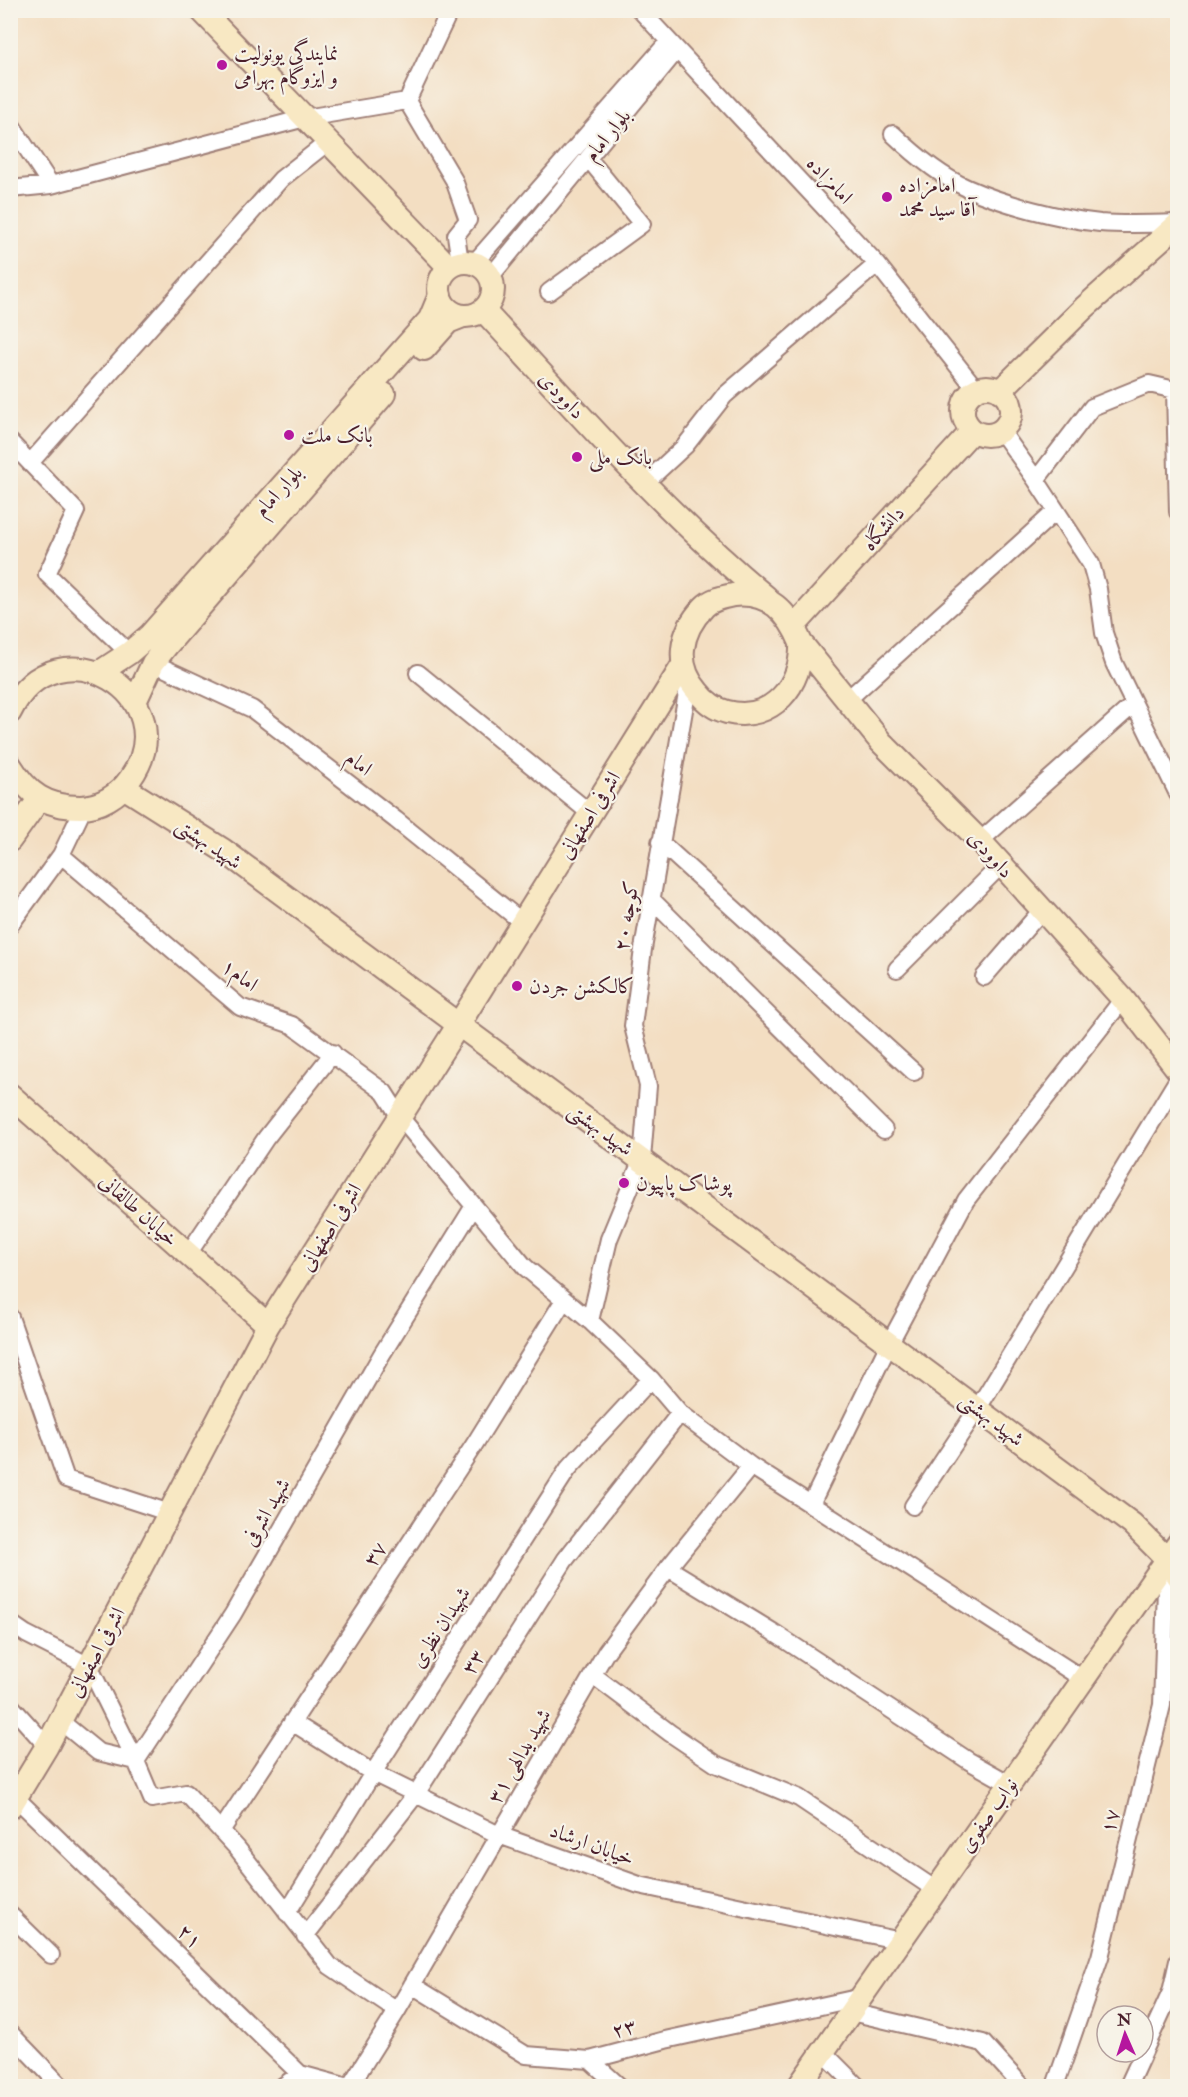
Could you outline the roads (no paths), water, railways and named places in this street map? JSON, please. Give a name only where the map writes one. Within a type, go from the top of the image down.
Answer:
[{"type":"main road","points":[[201,10],[328,142],[469,267],[494,285],[490,303],[473,313],[452,312],[444,305],[440,295],[439,285],[442,275],[469,267]]},
{"type":"main road","points":[[1000,391],[1084,309],[1178,224]]},
{"type":"main road","name":"بلوار امام","points":[[100,672],[129,653],[150,635],[426,324],[440,295]]},
{"type":"main road","name":"داوودی","points":[[473,313],[644,484],[731,567],[772,602]]},
{"type":"main road","name":"بلوار امام","points":[[135,702],[153,663],[175,635],[438,332],[448,322],[473,313]]},
{"type":"main road","points":[[992,387],[1000,391],[1008,399],[1011,411],[1009,422],[1001,431],[992,435],[981,435],[972,431],[965,423],[962,414],[963,404],[968,395],[976,389],[992,387]]},
{"type":"main road","name":"دانشگاه","points":[[798,635],[972,431]]},
{"type":"main road","points":[[756,595],[772,602],[784,613],[798,635],[802,659],[797,675],[777,702],[762,710],[745,713],[727,712],[711,705],[686,673],[682,649],[686,632],[706,605],[721,597],[756,595]]},
{"type":"main road","name":"داوودی","points":[[798,635],[881,742],[980,841],[1123,999],[1178,1070]]},
{"type":"main road","points":[[13,701],[33,681],[54,671],[77,668],[100,672],[120,684],[135,702],[144,723],[145,746],[138,769],[124,788],[106,801],[84,807],[61,807],[39,798],[14,783]]},
{"type":"main road","name":"اشرفی اصفهانی","points":[[13,1803],[47,1746],[268,1325],[590,813],[686,673]]},
{"type":"main road","name":"شهید بهشتی","points":[[124,788],[223,850],[978,1408],[1132,1524],[1174,1560]]},
{"type":"main road","points":[[10,840],[39,798]]},
{"type":"main road","name":"خیابان طالقانی","points":[[10,1095],[268,1325]]},
{"type":"main road","name":"نواب صفوی","points":[[799,2086],[1083,1679],[1174,1560]]},
{"type":"street","points":[[407,101],[450,10]]},
{"type":"street","name":"امامزاده","points":[[640,10],[877,264],[976,389]]},
{"type":"street","points":[[407,101],[454,180],[468,220],[456,235],[469,267],[673,45]]},
{"type":"street","name":"بلوار امام","points":[[469,267],[588,158],[673,45]]},
{"type":"street","points":[[10,189],[51,185],[305,118],[407,101]]},
{"type":"street","points":[[10,123],[51,185]]},
{"type":"street","points":[[893,134],[917,156],[966,187],[1008,202],[1055,215],[1097,222],[1178,224]]},
{"type":"street","points":[[30,463],[281,179],[328,142]]},
{"type":"street","points":[[549,292],[642,224],[588,158]]},
{"type":"street","points":[[644,484],[685,446],[724,396],[877,264]]},
{"type":"street","points":[[1036,480],[1092,407],[1149,384],[1175,390],[1178,512]]},
{"type":"street","points":[[1001,431],[1091,564],[1098,589],[1104,633],[1114,663],[1178,794]]},
{"type":"street","points":[[10,442],[76,511],[47,574],[129,653]]},
{"type":"street","points":[[847,700],[1056,511]]},
{"type":"street","name":"امام","points":[[153,663],[252,709],[396,820],[522,922]]},
{"type":"street","points":[[418,673],[590,813]]},
{"type":"street","name":"کوچه ۲۰","points":[[590,1321],[609,1239],[642,1159],[648,1086],[633,1026],[686,673]]},
{"type":"street","points":[[980,841],[1134,704]]},
{"type":"street","points":[[10,925],[61,855],[84,807]]},
{"type":"street","points":[[660,843],[914,1072]]},
{"type":"street","name":"امام۱","points":[[61,855],[240,1007],[292,1025],[384,1092],[400,1117],[525,1267],[590,1321],[651,1379],[680,1413],[752,1466],[1083,1679]]},
{"type":"street","points":[[897,969],[1001,865]]},
{"type":"street","points":[[651,899],[884,1130]]},
{"type":"street","points":[[984,977],[1042,910]]},
{"type":"street","points":[[812,1504],[889,1344],[966,1200],[1123,999]]},
{"type":"street","points":[[188,1254],[266,1138],[333,1053]]},
{"type":"street","points":[[913,1506],[978,1408],[1178,1079]]},
{"type":"street","name":"شهید اشرفی","points":[[136,1761],[233,1614],[382,1354],[474,1206]]},
{"type":"street","name":"۳۷","points":[[221,1831],[474,1445],[564,1300]]},
{"type":"street","points":[[10,1317],[66,1479],[170,1513]]},
{"type":"street","name":"شهیدان نظری","points":[[286,1913],[568,1469],[651,1379]]},
{"type":"street","name":"۳۳","points":[[305,1936],[416,1794],[564,1560],[680,1413]]},
{"type":"street","name":"۳۱ شهید یدالهی","points":[[350,2086],[397,2011],[606,1652],[668,1568],[752,1466]]},
{"type":"street","name":"۱۷","points":[[1055,2086],[1100,1957],[1162,1705],[1174,1560]]},
{"type":"street","points":[[668,1568],[773,1632],[969,1761],[1010,1784]]},
{"type":"street","points":[[10,1623],[89,1666],[136,1761],[152,1799],[186,1793],[237,1848],[330,1966],[397,2011]]},
{"type":"street","points":[[593,1675],[670,1734],[716,1764],[799,1798],[936,1890]]},
{"type":"street","points":[[10,1705],[47,1746]]},
{"type":"street","points":[[60,1720],[98,1752],[136,1761]]},
{"type":"street","name":"خیابان ارشاد","points":[[292,1722],[374,1773],[500,1835],[639,1885],[901,1941]]},
{"type":"street","name":"۲۱","points":[[13,1803],[300,2074],[344,2086]]},
{"type":"street","points":[[10,1915],[51,1955]]},
{"type":"street","points":[[1128,2086],[1171,1992],[1178,1961]]},
{"type":"street","name":"۲۳","points":[[412,1985],[526,2055],[590,2060],[686,2035],[856,2004]]},
{"type":"street","points":[[856,2004],[983,2043],[1022,2086]]},
{"type":"street","points":[[10,2033],[61,2086]]},
{"type":"street","points":[[823,2052],[857,2086]]},
{"type":"street","points":[[590,2060],[619,2086]]},
{"type":"street","points":[[283,2086],[300,2074]]},
{"type":"place","name":"نمایندگی یونولیت و ایزوگام بهرامی","points":[[222,65]]},
{"type":"place","name":"امامزاده آقا سید محمد","points":[[887,197]]},
{"type":"place","name":"بانک ملت","points":[[289,435]]},
{"type":"place","name":"بانک ملی","points":[[577,457]]},
{"type":"place","name":"کالکشن جردن","points":[[517,986]]},
{"type":"place","name":"پوشاک پاپیون","points":[[624,1183]]}]
